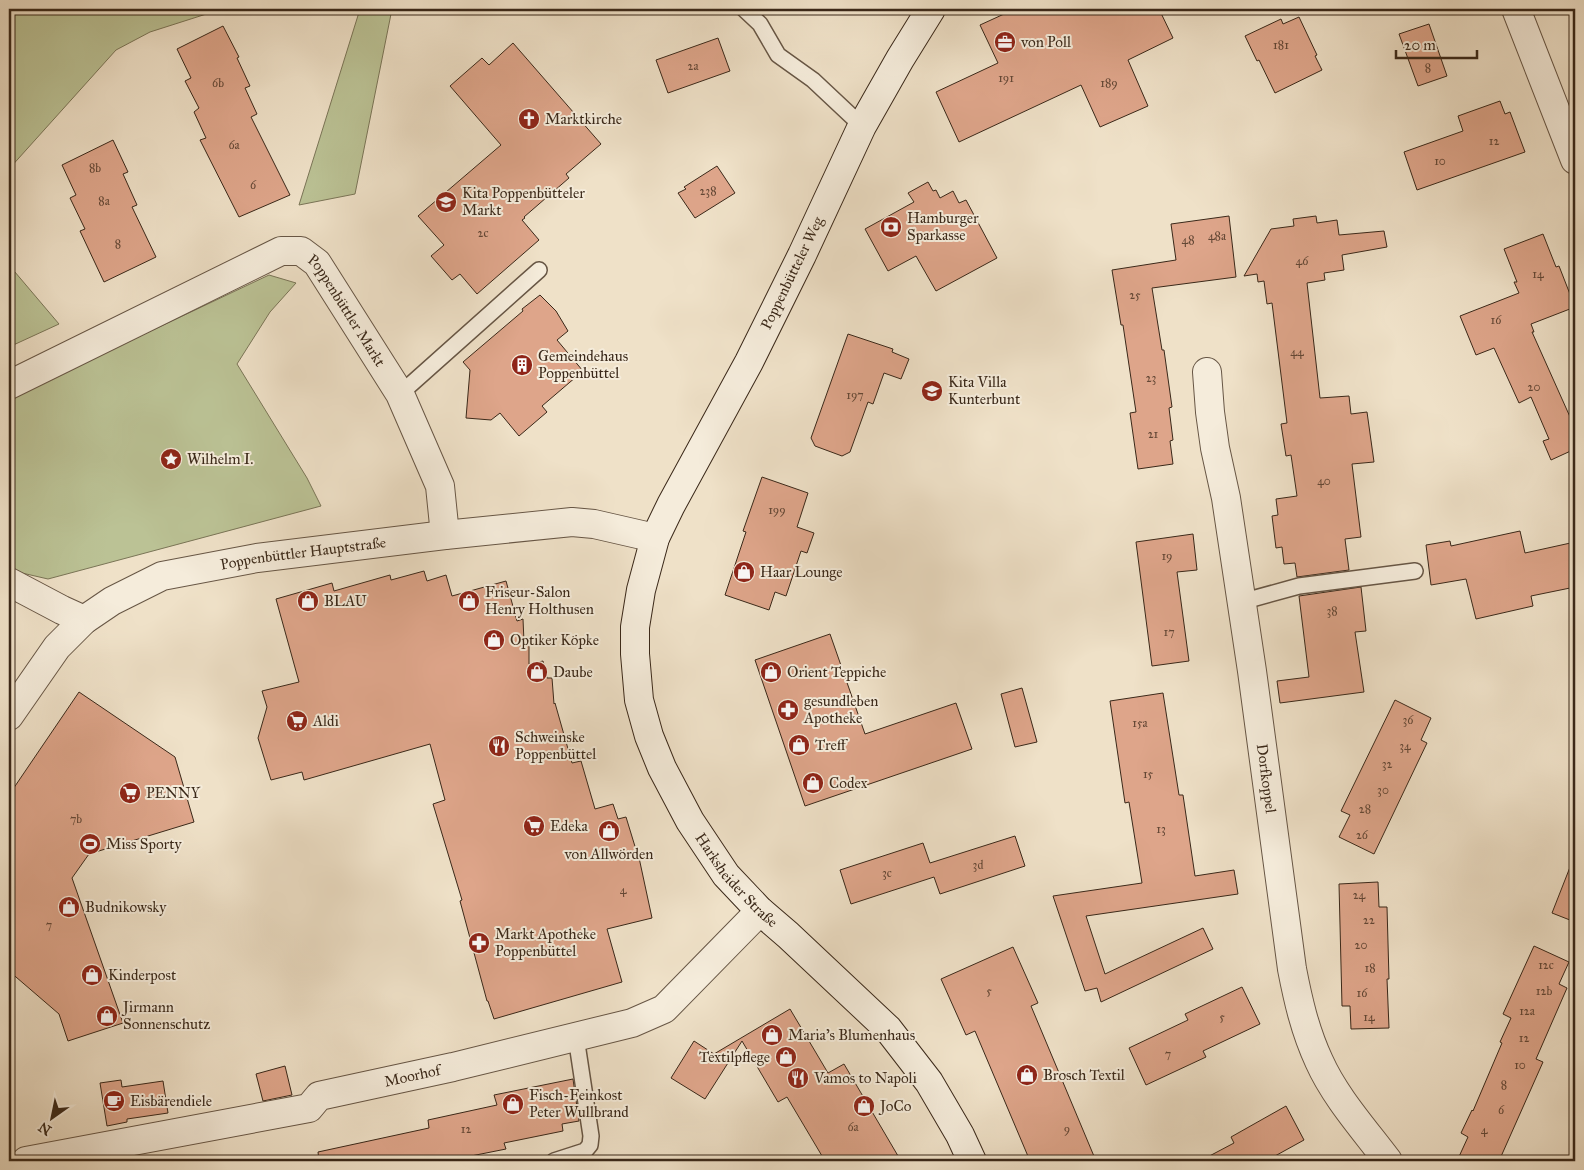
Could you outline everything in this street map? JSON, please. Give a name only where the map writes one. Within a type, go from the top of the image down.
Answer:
[{"type":"street","name":"Poppenbütteler Weg","points":[[656,538],[671,505],[753,353],[802,255],[862,126],[931,9]]},
{"type":"street","points":[[1516,9],[1575,160]]},
{"type":"street","name":"Poppenbüttler Markt","points":[[9,385],[281,252],[301,251],[317,263],[400,394],[440,486],[445,535]]},
{"type":"street","name":"Dorfkoppel","points":[[1207,372],[1214,439],[1226,498],[1292,969],[1301,1011],[1319,1061],[1336,1091],[1388,1161]]},
{"type":"street","name":"Poppenbüttler Hauptstraße","points":[[9,716],[57,647],[84,620],[112,601],[162,576],[257,558],[445,535],[572,522],[594,524],[656,538]]},
{"type":"street","name":"Harksheider Straße","points":[[656,538],[640,590],[635,627],[639,700],[649,736],[662,768],[690,821],[726,875],[760,911],[888,1029],[929,1082],[960,1135],[972,1161]]},
{"type":"street","points":[[9,582],[84,620]]},
{"type":"street","name":"Moorhof","points":[[26,1161],[309,1108],[319,1096],[454,1067],[632,1023],[664,1009],[760,911]]},
{"type":"lane","points":[[744,9],[760,24],[778,55],[813,80],[862,126]]},
{"type":"lane","points":[[400,394],[539,270]]},
{"type":"lane","points":[[1241,602],[1299,586],[1415,571]]},
{"type":"lane","points":[[554,1161],[585,1151],[590,1145],[591,1136],[576,1037]]},
{"type":"green space","points":[[9,9],[222,9],[150,32],[116,50],[9,169]]},
{"type":"green space","points":[[360,9],[392,9],[355,194],[299,205]]},
{"type":"green space","points":[[9,265],[59,324],[9,347]]},
{"type":"green space","points":[[269,275],[296,283],[270,312],[237,364],[307,478],[321,506],[48,579],[9,570],[9,398]]},
{"type":"building","points":[[1015,9],[1159,9],[1173,38],[1128,60],[1148,106],[1100,127],[1081,85],[959,142],[936,92],[998,63],[980,25]]},
{"type":"building","points":[[1299,17],[1322,70],[1275,93],[1245,36],[1281,19],[1283,24]]},
{"type":"building","points":[[1429,24],[1447,76],[1418,86],[1399,34]]},
{"type":"building","points":[[223,26],[239,57],[237,58],[250,86],[245,88],[257,114],[251,117],[290,195],[239,217],[200,140],[206,138],[194,112],[199,108],[185,81],[191,78],[177,49]]},
{"type":"building","points":[[718,38],[730,71],[668,93],[656,60]]},
{"type":"building","points":[[513,43],[601,144],[566,174],[569,178],[522,220],[539,240],[477,294],[460,274],[452,280],[431,256],[444,245],[418,216],[501,145],[450,86],[482,58],[489,65]]},
{"type":"building","points":[[1500,101],[1505,114],[1510,112],[1525,152],[1417,190],[1404,152],[1463,131],[1458,116]]},
{"type":"building","points":[[113,140],[128,172],[123,174],[137,205],[132,207],[156,257],[104,282],[80,231],[85,229],[70,198],[76,195],[62,165]]},
{"type":"building","points":[[717,166],[735,193],[695,218],[678,193],[686,189],[684,187]]},
{"type":"building","points":[[928,182],[933,191],[936,190],[940,198],[953,191],[959,203],[966,200],[997,258],[936,291],[916,256],[888,271],[865,229],[914,202],[908,193]]},
{"type":"building","points":[[1229,216],[1236,277],[1152,288],[1162,350],[1164,350],[1172,407],[1169,408],[1173,440],[1170,441],[1173,464],[1138,469],[1130,413],[1136,412],[1123,325],[1121,325],[1112,270],[1176,260],[1171,224]]},
{"type":"building","points":[[1316,216],[1317,223],[1337,220],[1339,235],[1384,231],[1387,247],[1342,255],[1344,270],[1324,273],[1325,280],[1307,283],[1320,398],[1349,396],[1351,414],[1367,412],[1374,462],[1352,464],[1361,537],[1345,539],[1349,570],[1297,577],[1295,563],[1284,564],[1282,547],[1276,548],[1272,516],[1278,515],[1276,499],[1297,496],[1291,455],[1286,456],[1281,424],[1287,423],[1272,303],[1267,304],[1264,281],[1258,282],[1257,274],[1244,276],[1271,229],[1294,226],[1293,219]]},
{"type":"building","points":[[1543,234],[1556,267],[1559,266],[1575,307],[1531,324],[1534,332],[1532,332],[1575,428],[1575,449],[1551,460],[1543,441],[1549,439],[1531,397],[1519,403],[1494,348],[1476,355],[1460,316],[1519,293],[1514,282],[1517,282],[1504,249]]},
{"type":"building","name":"Gemeindehaus Poppenbüttel","points":[[540,295],[556,311],[568,331],[557,340],[583,371],[542,406],[547,412],[519,436],[500,413],[491,420],[466,418],[470,370],[463,362]]},
{"type":"building","points":[[848,334],[893,349],[892,352],[909,359],[901,379],[884,373],[873,404],[868,402],[850,452],[842,456],[815,446],[811,438]]},
{"type":"building","points":[[762,477],[808,493],[797,527],[814,533],[807,553],[801,551],[786,596],[775,592],[769,610],[725,595],[746,532],[743,531]]},
{"type":"building","points":[[1520,531],[1525,553],[1575,542],[1575,587],[1531,596],[1533,606],[1476,619],[1466,579],[1431,585],[1426,545],[1450,541],[1451,546]]},
{"type":"building","points":[[1193,534],[1197,570],[1177,572],[1189,661],[1152,666],[1136,542]]},
{"type":"building","points":[[424,571],[427,581],[446,575],[452,596],[506,581],[517,621],[523,619],[524,642],[529,640],[529,664],[543,661],[547,678],[552,678],[554,704],[572,763],[581,761],[595,809],[613,804],[618,819],[626,817],[638,853],[652,918],[607,929],[622,982],[494,1019],[487,1001],[460,901],[462,900],[433,804],[445,800],[430,744],[304,780],[302,772],[271,780],[258,738],[267,707],[262,691],[299,682],[276,599],[332,583],[334,591],[390,575],[391,580]]},
{"type":"building","points":[[1361,587],[1366,631],[1355,632],[1364,692],[1280,703],[1277,681],[1309,677],[1299,596]]},
{"type":"building","points":[[830,634],[865,734],[956,703],[972,749],[805,806],[755,660]]},
{"type":"building","points":[[1022,688],[1037,742],[1015,747],[1001,694]]},
{"type":"building","points":[[79,692],[175,757],[194,822],[89,854],[72,878],[123,1023],[68,1041],[59,1014],[9,971],[9,795]]},
{"type":"building","points":[[1163,693],[1179,795],[1183,795],[1195,876],[1234,870],[1238,894],[1086,916],[1105,974],[1203,928],[1213,949],[1101,1002],[1097,988],[1085,991],[1053,896],[1142,883],[1129,802],[1125,803],[1110,701]]},
{"type":"building","points":[[1395,700],[1431,718],[1421,740],[1427,743],[1374,854],[1339,837],[1350,815],[1341,811]]},
{"type":"building","points":[[1015,836],[1025,866],[940,894],[934,877],[851,904],[840,870],[923,843],[930,863]]},
{"type":"building","points":[[1575,857],[1575,922],[1552,913]]},
{"type":"building","points":[[1378,882],[1379,907],[1387,907],[1389,1028],[1351,1029],[1350,1006],[1342,1006],[1339,884]]},
{"type":"building","points":[[1534,946],[1569,962],[1559,984],[1567,988],[1536,1059],[1543,1062],[1499,1161],[1457,1161],[1468,1137],[1461,1133],[1473,1111],[1511,1018],[1503,1014]]},
{"type":"building","points":[[1013,947],[1038,1003],[1031,1006],[1096,1161],[1030,1161],[975,1031],[966,1035],[941,979]]},
{"type":"building","points":[[1242,987],[1260,1024],[1203,1051],[1206,1057],[1146,1085],[1129,1048],[1188,1020],[1185,1014]]},
{"type":"building","points":[[790,1009],[828,1073],[844,1064],[901,1161],[825,1161],[787,1097],[778,1102],[742,1041],[705,1099],[671,1078],[694,1041],[714,1054]]},
{"type":"building","points":[[285,1066],[292,1095],[263,1101],[256,1074]]},
{"type":"building","points":[[573,1079],[579,1121],[562,1124],[563,1131],[504,1143],[506,1149],[446,1161],[319,1161],[318,1152],[429,1128],[428,1120],[497,1105],[494,1095]]},
{"type":"building","points":[[121,1080],[122,1087],[163,1081],[168,1113],[127,1119],[127,1122],[107,1126],[100,1083]]},
{"type":"building","points":[[1286,1106],[1304,1140],[1266,1161],[1200,1161],[1234,1143],[1231,1137]]},
{"type":"place","name":"von Poll","points":[[1005,42]]},
{"type":"place","name":"Marktkirche","points":[[529,119]]},
{"type":"place","name":"Kita Poppenbütteler Markt","points":[[446,202]]},
{"type":"place","name":"Hamburger Sparkasse","points":[[891,227]]},
{"type":"place","name":"Gemeindehaus Poppenbüttel","points":[[522,365]]},
{"type":"place","name":"Kita Villa Kunterbunt","points":[[932,391]]},
{"type":"place","name":"Wilhelm I.","points":[[171,459]]},
{"type":"place","name":"Haar Lounge","points":[[744,572]]},
{"type":"place","name":"BLAU","points":[[308,601]]},
{"type":"place","name":"Friseur-Salon Henry Holthusen","points":[[469,601]]},
{"type":"place","name":"Optiker Köpke","points":[[494,640]]},
{"type":"place","name":"Daube","points":[[537,672]]},
{"type":"place","name":"Orient Teppiche","points":[[771,672]]},
{"type":"place","name":"gesundleben Apotheke","points":[[788,710]]},
{"type":"place","name":"Aldi","points":[[297,721]]},
{"type":"place","name":"Treff","points":[[799,745]]},
{"type":"place","name":"Schweinske Poppenbüttel","points":[[499,746]]},
{"type":"place","name":"Codex","points":[[813,783]]},
{"type":"place","name":"PENNY","points":[[130,793]]},
{"type":"place","name":"Edeka","points":[[534,826]]},
{"type":"place","name":"von Allwörden","points":[[609,831]]},
{"type":"place","name":"Miss Sporty","points":[[90,844]]},
{"type":"place","name":"Budnikowsky","points":[[69,907]]},
{"type":"place","name":"Markt Apotheke Poppenbüttel","points":[[479,943]]},
{"type":"place","name":"Kinderpost","points":[[92,975]]},
{"type":"place","name":"Jirmann Sonnenschutz","points":[[107,1016]]},
{"type":"place","name":"Maria's Blumenhaus","points":[[772,1035]]},
{"type":"place","name":"Textilpflege","points":[[786,1057]]},
{"type":"place","name":"Brosch Textil","points":[[1027,1075]]},
{"type":"place","name":"Vamos to Napoli","points":[[798,1078]]},
{"type":"place","name":"Eisbärendiele","points":[[114,1101]]},
{"type":"place","name":"Fisch-Feinkost Peter Wullbrand","points":[[513,1104]]},
{"type":"place","name":"JoCo","points":[[864,1106]]}]
